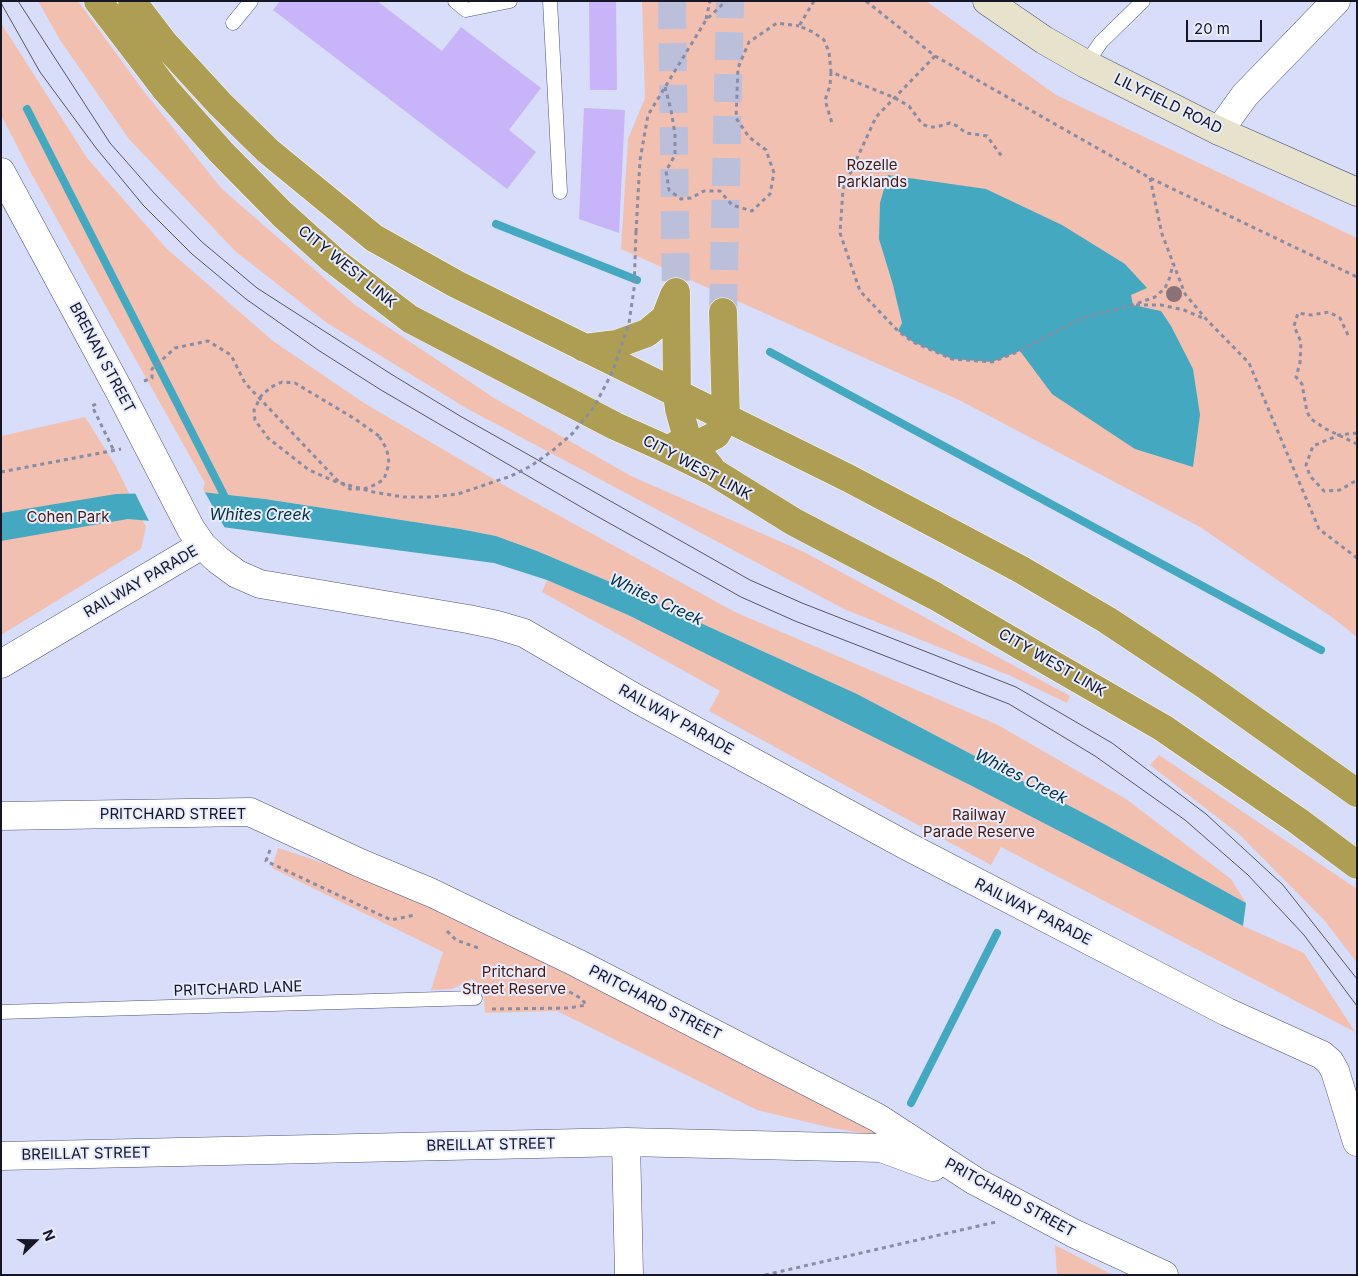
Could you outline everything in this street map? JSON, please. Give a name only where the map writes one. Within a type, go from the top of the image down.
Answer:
[{"type":"highway","name":"CITY WEST LINK","points":[[98,1],[166,90],[221,152],[282,214],[333,260],[410,319],[614,426],[714,473],[794,522],[943,601],[1163,728],[1298,821],[1357,865]]},
{"type":"highway","points":[[132,1],[164,43],[220,104],[268,151],[374,238],[456,284],[848,478],[1020,569],[1107,620],[1205,685],[1357,793]]},
{"type":"highway","points":[[584,348],[617,344],[647,333],[665,318],[676,292],[676,394],[687,438],[714,473]]},
{"type":"highway","points":[[662,447],[700,443],[716,435],[726,418],[723,312]]},
{"type":"main road","name":"LILYFIELD ROAD","points":[[987,1],[1044,40],[1086,64],[1219,131],[1357,192]]},
{"type":"street","points":[[1219,131],[1245,95],[1336,1]]},
{"type":"street","name":"BRENAN STREET","points":[[1,172],[11,212],[148,444],[197,537]]},
{"type":"street","name":"RAILWAY PARADE","points":[[1,664],[197,537],[218,560],[237,574],[260,584],[468,619],[524,633],[636,699],[907,846],[1226,1012],[1312,1049],[1326,1058],[1335,1071],[1357,1142]]},
{"type":"street","name":"PRITCHARD STREET","points":[[1,816],[250,812],[360,863],[432,893],[585,967],[878,1118],[975,1181],[1073,1233],[1164,1275]]},
{"type":"street","points":[[626,1142],[629,1275]]},
{"type":"street","name":"BREILLAT STREET","points":[[1,1156],[626,1142],[881,1148],[975,1181]]},
{"type":"lane","points":[[233,23],[251,1]]},
{"type":"lane","points":[[455,1],[466,10],[510,1]]},
{"type":"lane","points":[[550,1],[560,192]]},
{"type":"lane","points":[[1086,64],[1101,42],[1143,1]]},
{"type":"lane","name":"PRITCHARD LANE","points":[[1,1012],[475,998]]},
{"type":"path","points":[[706,20],[710,1]]},
{"type":"path","points":[[152,369],[175,348],[208,341],[231,355],[245,383],[258,397],[265,404],[285,425],[291,432],[338,481],[344,486],[350,489],[358,490],[364,489],[384,479],[389,464],[388,455],[379,436],[355,419],[295,383],[282,382],[266,390],[261,396],[256,403],[254,410],[255,420],[260,430],[268,438],[309,470],[334,481],[342,483],[350,485],[358,488],[366,490],[373,492],[403,497],[431,497],[458,494],[511,476],[538,461],[572,434],[594,407],[613,371],[629,323],[634,289],[640,160],[648,115],[706,20],[726,1]]},
{"type":"path","points":[[799,26],[814,1]]},
{"type":"path","points":[[866,1],[935,56],[1150,178],[1357,277]]},
{"type":"path","points":[[665,88],[675,134],[675,155],[666,171],[669,190],[681,199],[691,198],[704,191],[720,191],[732,205],[752,211],[770,194],[774,172],[766,150],[749,137],[736,118],[738,68],[749,42],[777,23],[799,26],[813,32],[824,40],[830,52],[830,86],[825,100],[832,123]]},
{"type":"path","points":[[935,56],[876,117],[843,189],[840,233],[860,291],[898,331],[913,342],[952,359],[992,362],[1020,351],[1082,318],[1133,305],[1155,297],[1164,288],[1170,277],[1173,263]]},
{"type":"path","points":[[831,72],[895,98],[909,106],[922,124],[928,127],[950,123],[966,134],[987,136],[1003,158]]},
{"type":"path","points":[[1150,178],[1162,234],[1185,294],[1206,319],[1249,363],[1319,529],[1357,558]]},
{"type":"path","points":[[1133,305],[1161,305],[1184,310],[1206,319]]},
{"type":"path","points":[[1348,335],[1340,318],[1329,312],[1311,315],[1298,313],[1294,326],[1301,342],[1300,363],[1296,377],[1302,384],[1307,412],[1311,419],[1339,436],[1357,444]]},
{"type":"path","points":[[1357,433],[1339,436],[1313,446],[1306,466],[1310,476],[1324,491],[1340,490],[1357,480]]},
{"type":"path","points":[[1,472],[148,444]]},
{"type":"path","points":[[270,850],[266,861],[391,920],[417,914]]},
{"type":"path","points":[[442,926],[456,940],[484,949]]},
{"type":"path","points":[[488,1009],[569,1008],[586,1005],[582,999],[554,984]]},
{"type":"path","points":[[765,1275],[997,1222]]},
{"type":"green space","points":[[38,1],[78,1],[142,89],[221,188],[355,305],[494,398],[631,476],[804,552],[1070,696],[1067,703],[1011,676],[844,609],[466,408],[327,323],[235,251],[129,139],[60,40]]},
{"type":"green space","name":"Rozelle Parklands","points":[[642,1],[926,1],[1056,95],[1357,238],[1357,637],[1333,618],[1200,527],[961,401],[621,249],[628,139],[645,98]]},
{"type":"green space","points":[[1,23],[87,158],[166,248],[273,341],[364,403],[514,491],[735,612],[998,725],[1126,799],[1231,879],[1246,903],[1106,825],[857,694],[608,581],[537,551],[496,536],[460,529],[265,499],[202,492],[205,483],[31,173],[1,115]]},
{"type":"green space","name":"Cohen Park","points":[[85,417],[114,463],[146,527],[141,549],[1,635],[1,436]]},
{"type":"green space","name":"Railway Parade Reserve","points":[[547,580],[628,615],[970,785],[1243,926],[1304,953],[1355,1032],[1001,847],[991,865],[709,711],[720,691],[542,592]]},
{"type":"green space","points":[[1159,755],[1357,889],[1357,963],[1325,921],[1240,835],[1150,765]]},
{"type":"green space","name":"Pritchard Street Reserve","points":[[278,848],[330,865],[394,890],[513,946],[893,1138],[832,1128],[757,1110],[557,1011],[485,1013],[483,987],[472,979],[452,989],[431,990],[443,952],[272,868]]},
{"type":"green space","points":[[1055,1245],[1113,1275],[1057,1275]]},
{"type":"water","points":[[888,175],[986,189],[1062,225],[1125,264],[1147,288],[1131,295],[1133,305],[1161,311],[1171,326],[1193,369],[1200,415],[1193,467],[1135,449],[1052,394],[1020,351],[992,362],[952,359],[913,342],[898,331],[902,323],[879,239],[880,203]]},
{"type":"water","name":"Whites Creek","points":[[202,492],[265,499],[460,529],[496,536],[537,551],[608,581],[857,694],[1106,825],[1246,903],[1243,926],[970,785],[628,615],[547,580],[494,563],[222,527],[128,519],[1,541],[1,513],[116,494]]},
{"type":"pier","points":[[203,489],[226,530],[150,523],[134,491]]},
{"type":"building","points":[[280,1],[377,1],[442,51],[461,27],[541,88],[509,130],[536,152],[507,189],[273,10]]},
{"type":"building","points":[[589,1],[616,1],[617,90],[590,90]]},
{"type":"building","points":[[584,108],[625,110],[619,233],[579,219]]},
{"type":"waterway","points":[[27,109],[228,503]]},
{"type":"waterway","points":[[496,224],[637,280]]},
{"type":"waterway","points":[[770,352],[1321,650]]},
{"type":"waterway","points":[[911,1103],[997,933]]},
{"type":"tunnel","points":[[672,1],[676,292]]},
{"type":"tunnel","points":[[723,312],[730,1]]},
{"type":"tram line","points":[[18,1],[110,143],[154,193],[202,242],[257,288],[460,416],[750,580],[802,603],[1016,687],[1112,743],[1206,814],[1283,885],[1357,979]]},
{"type":"tram line","points":[[1,3],[40,72],[96,148],[143,205],[192,254],[246,299],[318,350],[381,390],[593,514],[741,597],[795,621],[1009,704],[1095,756],[1185,820],[1248,875],[1304,935],[1357,1006]]}]
